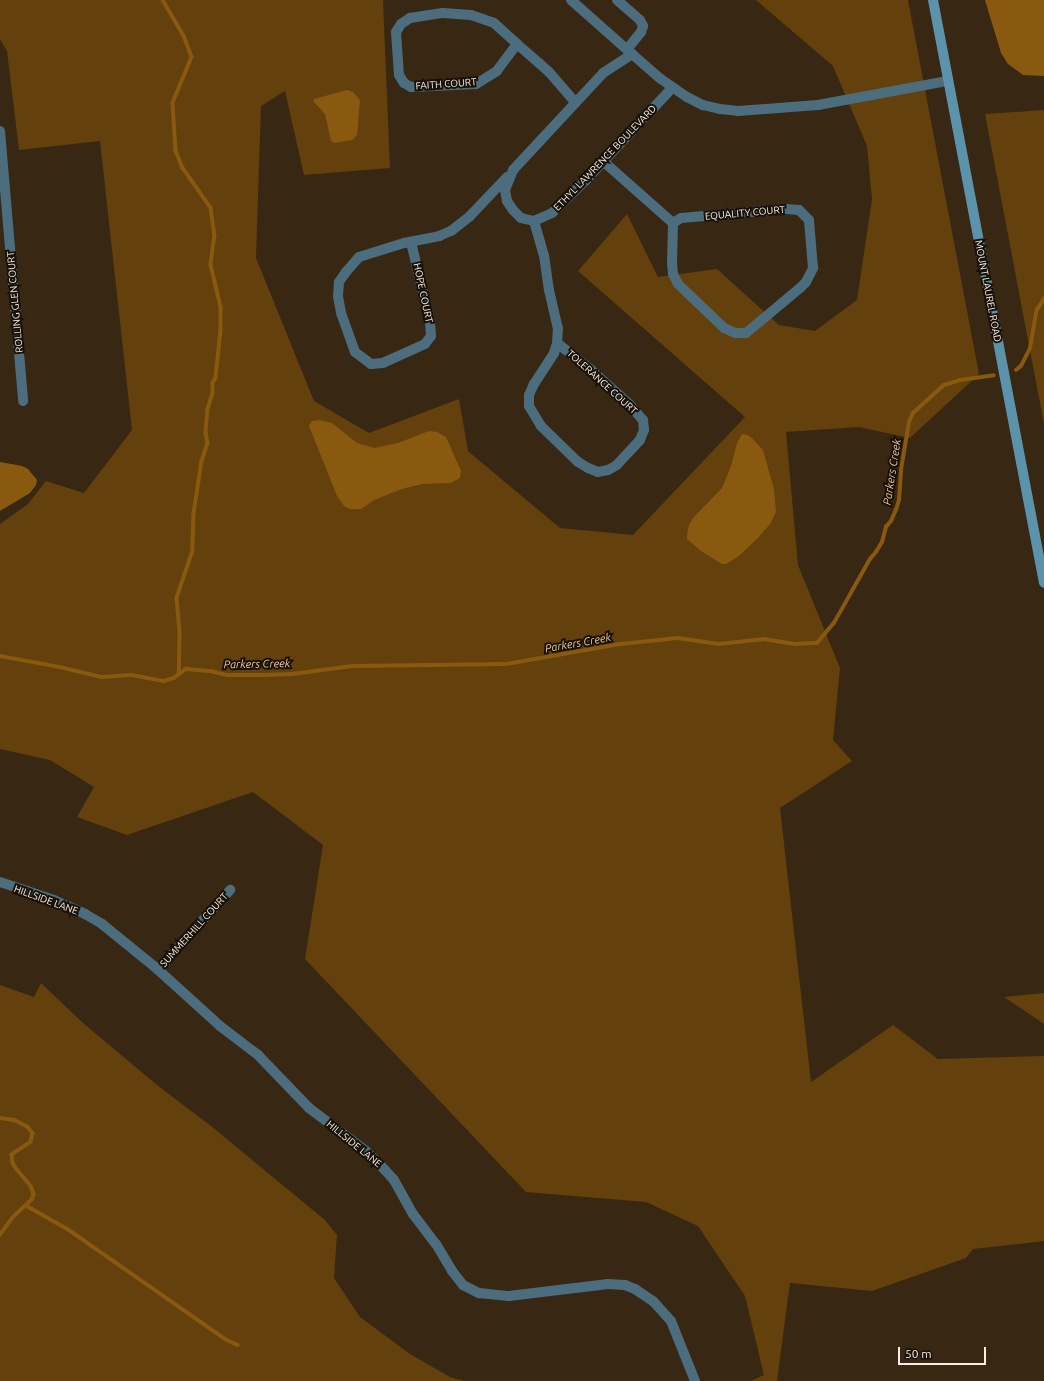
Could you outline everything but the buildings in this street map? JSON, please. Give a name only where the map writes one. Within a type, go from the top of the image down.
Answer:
[{"type":"main road","name":"MOUNT LAUREL ROAD","points":[[933,0],[1044,583]]},
{"type":"street","points":[[570,0],[672,88],[703,105],[720,110],[738,111],[818,104],[948,81]]},
{"type":"street","points":[[534,221],[521,218],[507,201],[505,190],[510,174],[603,73],[630,51],[641,32],[642,26],[640,20],[617,0]]},
{"type":"street","name":"FAITH COURT","points":[[518,44],[497,71],[476,84],[411,87],[404,83],[399,75],[396,32],[401,24],[410,18],[443,14],[471,15],[494,23],[518,44],[549,72],[575,102]]},
{"type":"street","name":"ETHYL LAWRENCE BOULEVARD","points":[[534,221],[552,213],[604,162],[672,88]]},
{"type":"street","name":"ROLLING GLEN COURT","points":[[0,131],[23,401]]},
{"type":"street","points":[[604,162],[673,222]]},
{"type":"street","name":"HOPE COURT","points":[[411,242],[430,322],[431,336],[425,344],[383,363],[371,364],[355,352],[341,313],[338,296],[339,282],[359,257],[411,242],[439,236],[461,224],[510,174]]},
{"type":"street","name":"EQUALITY COURT","points":[[786,209],[799,210],[809,220],[813,268],[806,282],[800,288],[746,333],[735,334],[724,328],[678,284],[673,274],[672,263],[673,222],[681,218],[786,209]]},
{"type":"street","name":"TOLERANCE COURT","points":[[534,221],[544,255],[558,328],[557,343],[551,359],[534,384],[529,395],[529,406],[541,426],[578,462],[598,472],[608,470],[625,457],[640,440],[644,430],[643,420],[620,396],[557,343]]},
{"type":"street","name":"HILLSIDE LANE","points":[[0,882],[54,900],[94,919],[158,970],[200,1009],[258,1055],[309,1108],[366,1151],[394,1180],[416,1218],[436,1244],[452,1271],[463,1285],[479,1293],[509,1296],[608,1284],[625,1285],[635,1289],[653,1301],[670,1321],[695,1381]]},
{"type":"street","name":"SUMMERHILL COURT","points":[[158,970],[230,890]]},
{"type":"shaded area","points":[[0,0],[383,0],[390,168],[304,175],[285,91],[261,106],[256,258],[314,401],[369,433],[459,399],[468,451],[560,528],[633,535],[745,417],[578,271],[627,214],[658,277],[717,269],[779,325],[815,331],[857,300],[872,199],[867,146],[833,66],[756,0],[908,0],[979,374],[910,438],[859,427],[786,432],[798,565],[840,668],[833,740],[852,761],[780,808],[811,1082],[893,1025],[938,1059],[1044,1056],[1044,1241],[973,1249],[966,1258],[872,1291],[790,1283],[777,1381],[751,1381],[764,1375],[745,1296],[698,1226],[646,1202],[526,1192],[305,959],[323,845],[253,792],[127,835],[77,817],[94,787],[50,760],[0,749],[0,524],[28,504],[46,481],[84,493],[132,430],[100,141],[19,150],[7,51],[0,39]]},
{"type":"shaded area","points":[[985,0],[1044,0],[1044,76],[1023,75],[1008,64],[1001,53]]},
{"type":"shaded area","points":[[347,90],[353,92],[360,100],[357,135],[352,140],[335,143],[331,141],[325,114],[313,101],[314,99]]},
{"type":"shaded area","points":[[1044,110],[1044,424],[985,114]]},
{"type":"shaded area","points":[[319,420],[332,423],[357,443],[374,448],[398,443],[429,431],[437,432],[446,437],[461,471],[460,478],[451,483],[422,484],[402,489],[374,500],[361,509],[350,509],[344,506],[337,496],[309,426],[312,421]]},
{"type":"shaded area","points":[[742,434],[748,435],[752,438],[763,450],[774,489],[776,512],[770,524],[758,538],[739,556],[726,564],[722,564],[701,551],[687,539],[687,536],[689,525],[693,518],[722,488],[731,466],[737,443]]},
{"type":"shaded area","points":[[0,462],[22,466],[28,469],[37,480],[36,485],[30,493],[0,511]]},
{"type":"shaded area","points":[[41,983],[83,1023],[157,1085],[211,1126],[325,1220],[337,1235],[334,1278],[360,1317],[410,1354],[450,1377],[465,1381],[0,1381],[0,985],[34,997]]},
{"type":"shaded area","points":[[1044,993],[1044,1024],[1004,997]]},
{"type":"waterway","points":[[163,0],[184,36],[192,57],[173,103],[176,151],[183,168],[211,208],[215,235],[211,265],[221,307],[221,330],[216,378],[213,383],[213,393],[208,409],[206,433],[208,443],[202,461],[194,514],[193,551],[177,598],[180,634],[179,673]]},
{"type":"waterway","name":"Parkers Creek","points":[[1016,370],[1021,366],[1030,348],[1037,310],[1044,299]]},
{"type":"waterway","name":"Parkers Creek","points":[[0,656],[60,667],[102,677],[132,675],[164,681],[174,678],[186,669],[211,671],[227,675],[266,675],[292,674],[354,666],[507,664],[621,644],[678,638],[719,644],[764,639],[795,644],[817,643],[834,623],[870,559],[882,542],[886,527],[891,521],[896,510],[899,500],[901,470],[909,422],[913,413],[944,385],[960,380],[994,375]]},
{"type":"waterway","points":[[0,1118],[15,1120],[28,1127],[33,1133],[31,1142],[12,1155],[13,1163],[31,1186],[34,1194],[32,1200],[13,1218],[0,1235]]},
{"type":"waterway","points":[[27,1206],[69,1230],[225,1339],[238,1345]]}]
